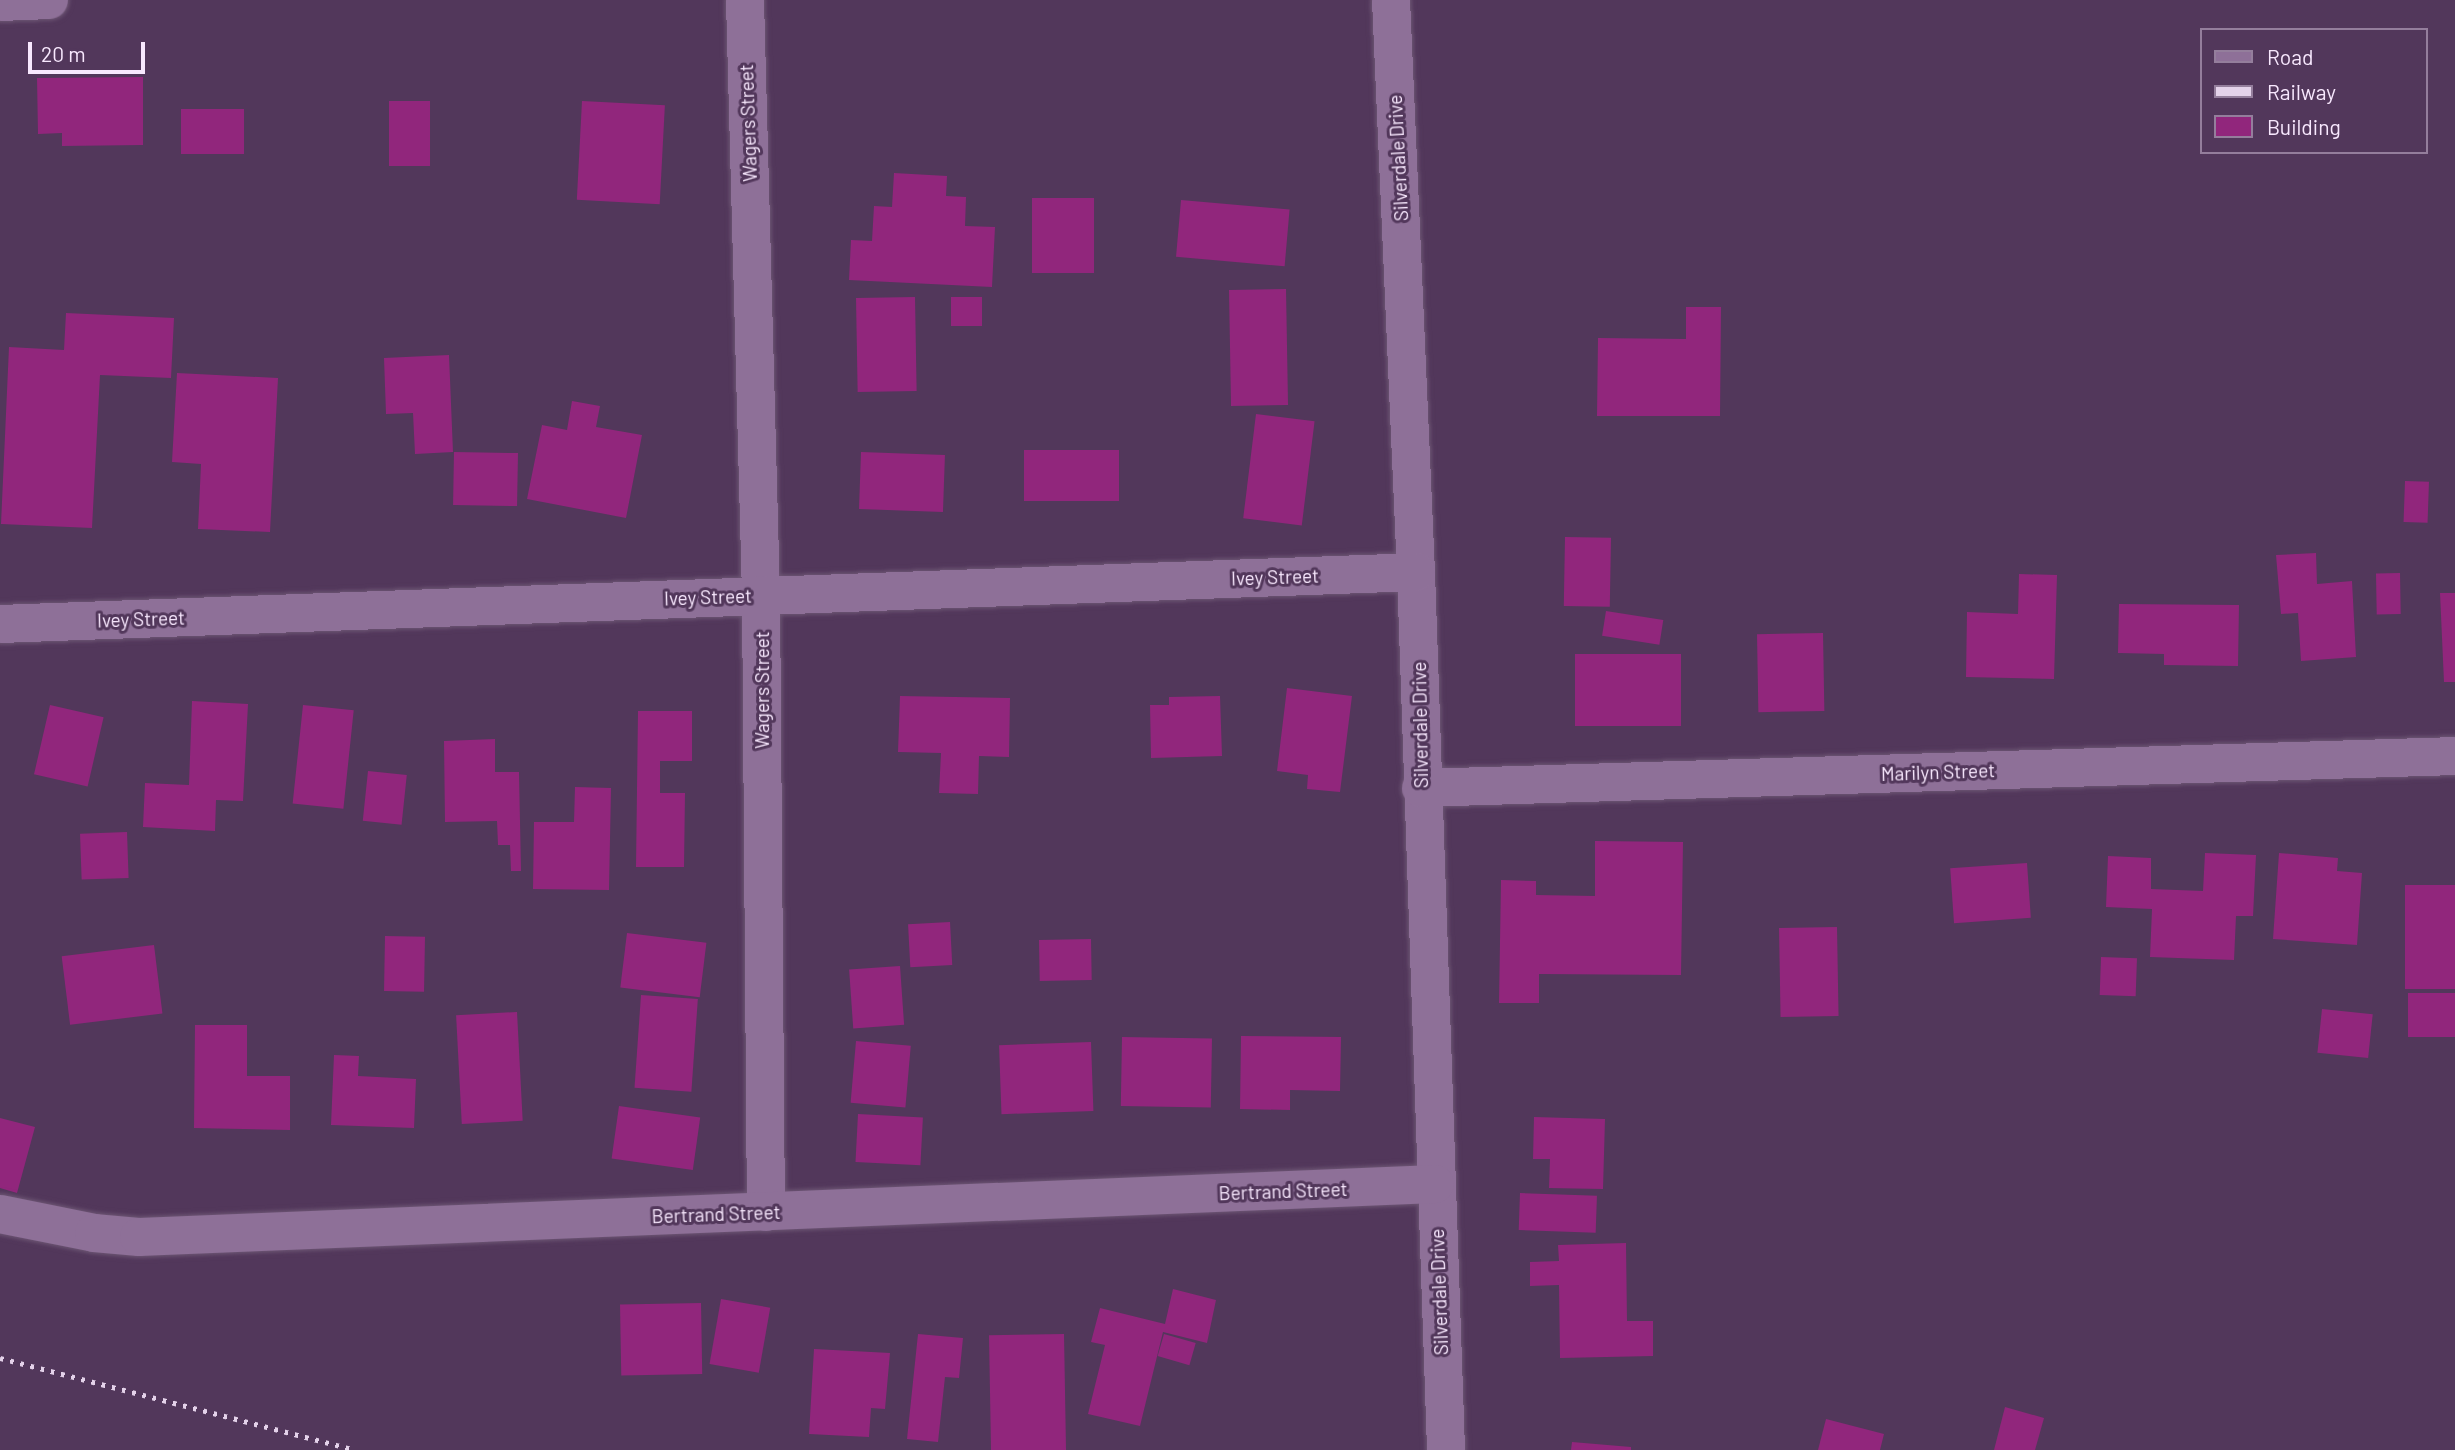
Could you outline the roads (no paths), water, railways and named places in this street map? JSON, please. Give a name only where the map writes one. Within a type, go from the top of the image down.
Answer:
[{"type":"street","points":[[0,2],[49,0]]},
{"type":"street","name":"Wagers Street","points":[[745,0],[761,595],[766,1212]]},
{"type":"street","name":"Silverdale Drive","points":[[1391,0],[1416,572],[1421,788],[1446,1450]]},
{"type":"street","name":"Ivey Street","points":[[0,624],[1416,572]]},
{"type":"street","name":"Marilyn Street","points":[[1421,788],[2455,756]]},
{"type":"street","name":"Bertrand Street","points":[[0,1214],[94,1233],[139,1237],[1435,1184]]},
{"type":"railway","points":[[0,1358],[355,1450]]}]
